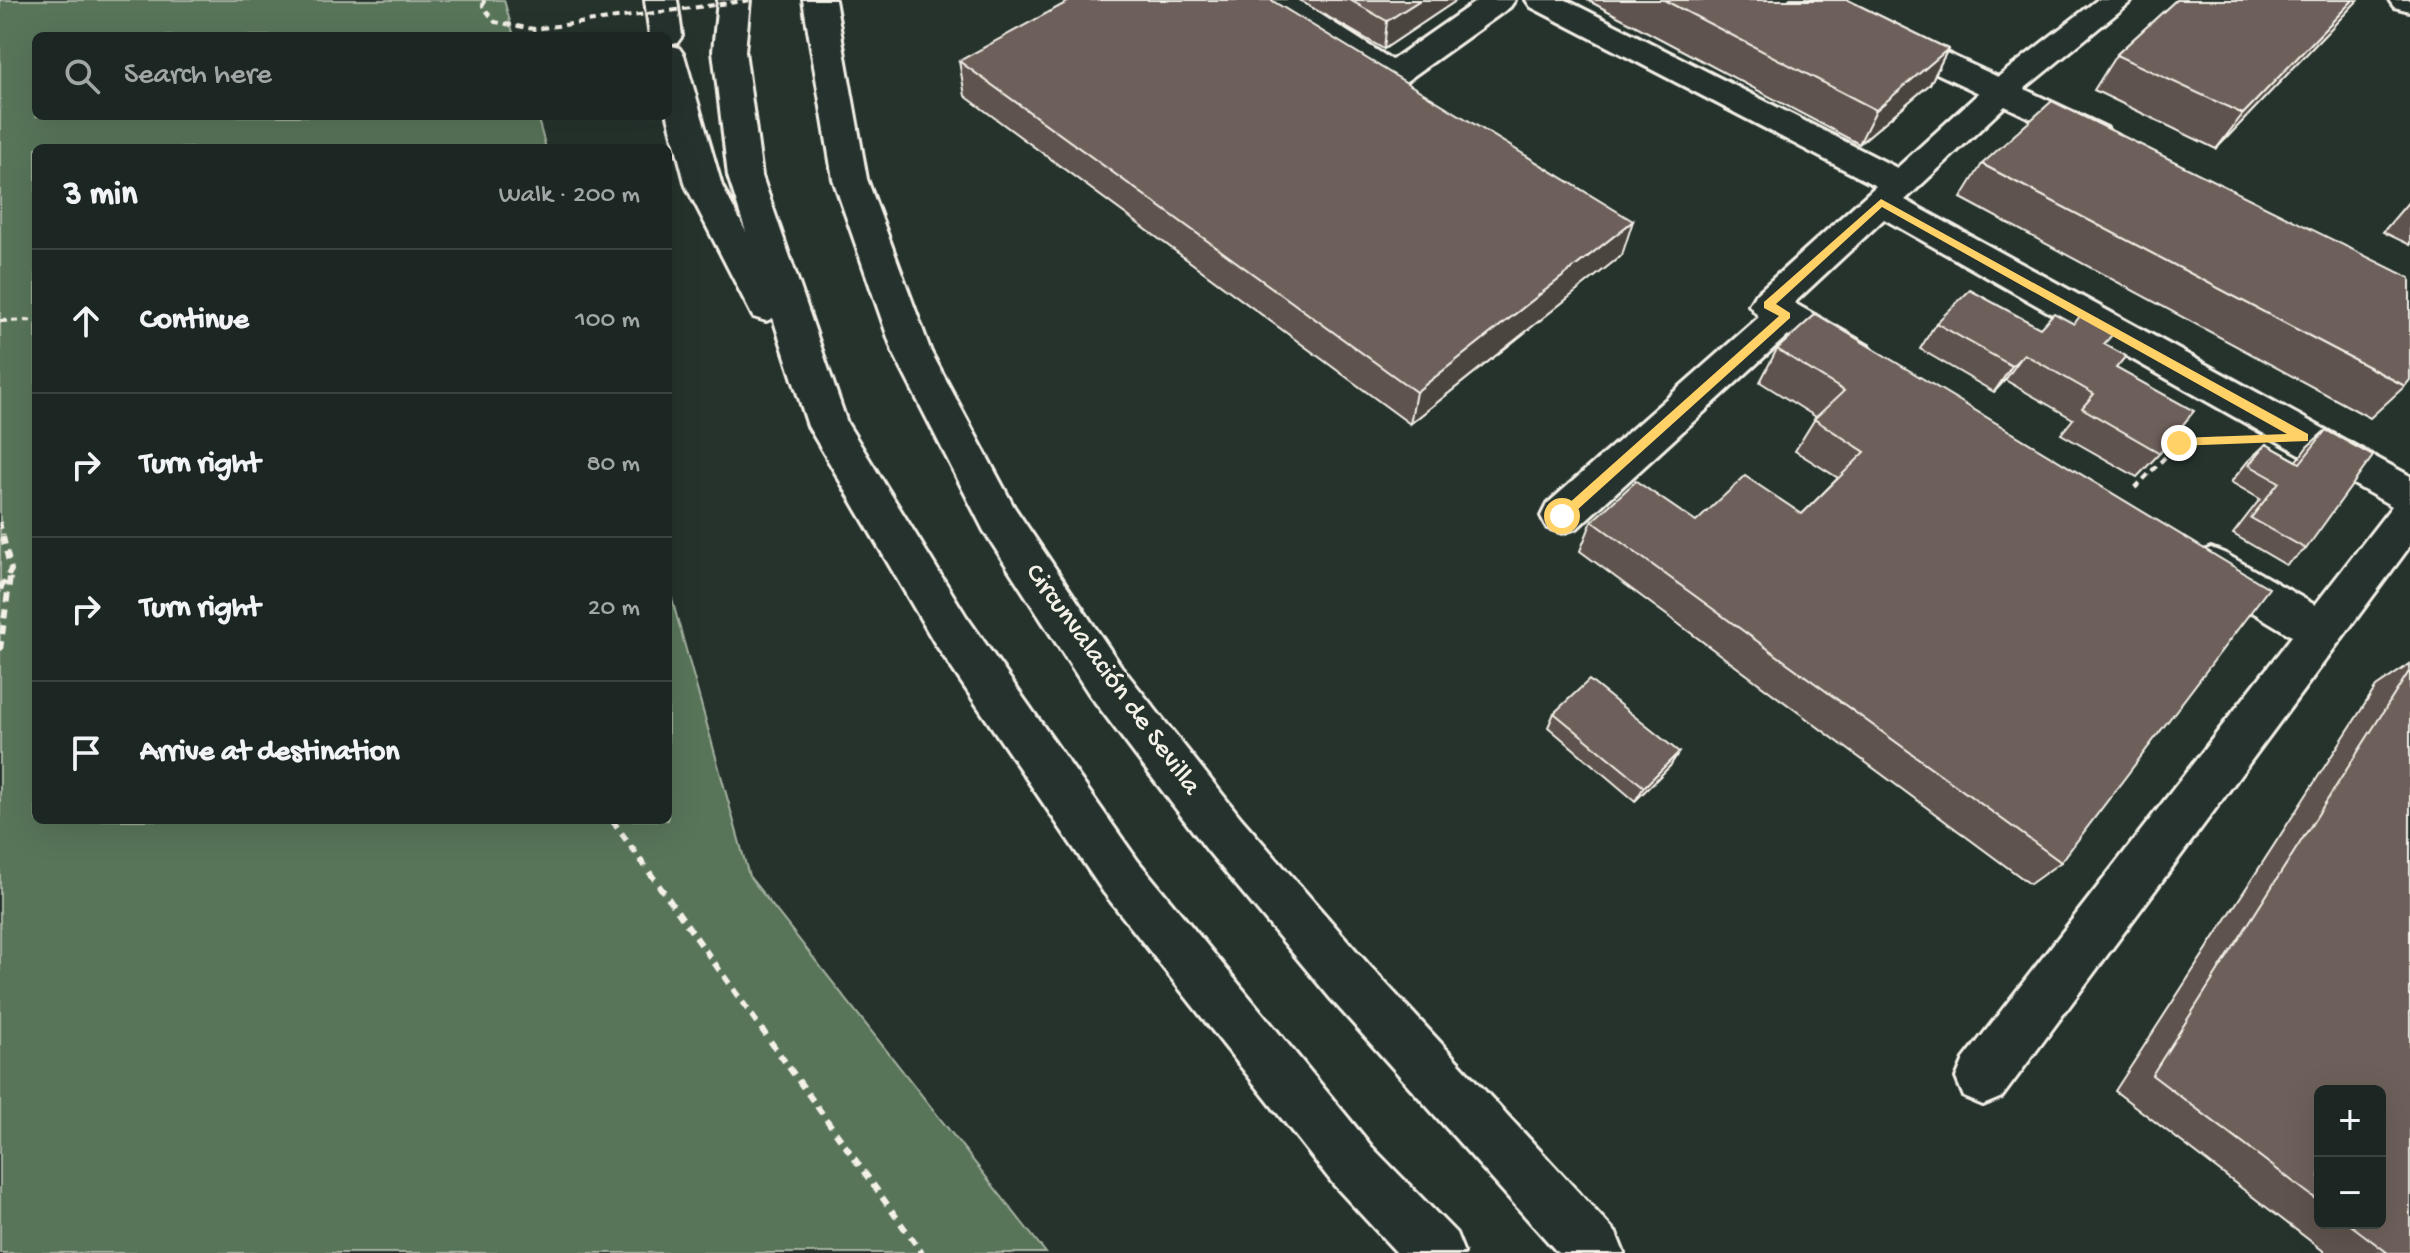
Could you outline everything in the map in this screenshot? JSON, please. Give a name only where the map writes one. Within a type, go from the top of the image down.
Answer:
[{"type":"main road","points":[[661,0],[665,32]]},
{"type":"main road","points":[[725,0],[745,176],[828,426]]},
{"type":"main road","points":[[729,51],[734,0]]},
{"type":"main road","name":"Circunvalación de Sevilla","points":[[819,0],[823,56],[843,158],[877,265],[936,400],[1025,560],[1128,713],[1242,855],[1596,1253]]},
{"type":"main road","points":[[1277,0],[1393,75],[1499,0]]},
{"type":"main road","points":[[1542,0],[1890,193],[2410,496]]},
{"type":"main road","points":[[1807,0],[2125,151]]},
{"type":"main road","points":[[1882,372],[1768,305],[2001,91],[2117,0]]},
{"type":"main road","points":[[672,70],[704,186],[828,426],[950,629],[1121,877],[1353,1166],[1436,1253]]},
{"type":"main road","points":[[1562,516],[1786,315]]},
{"type":"main road","points":[[1983,1078],[2410,514]]},
{"type":"main road","points":[[2184,550],[2321,631]]},
{"type":"path","points":[[484,0],[483,6],[495,22],[534,29],[751,0]]},
{"type":"path","points":[[0,321],[32,320]]},
{"type":"path","points":[[2135,488],[2179,443],[2304,437]]},
{"type":"path","points":[[0,522],[11,570],[0,650]]},
{"type":"path","points":[[0,589],[11,570]]},
{"type":"path","points":[[615,824],[922,1253]]},
{"type":"green space","points":[[0,0],[504,0],[513,32],[32,32],[32,120],[538,120],[545,144],[32,144],[32,824],[672,824],[672,599],[749,876],[1046,1253],[0,1253]]},
{"type":"building","points":[[1071,0],[1271,0],[1633,221],[1416,392],[959,61]]},
{"type":"building","points":[[1350,0],[1420,0],[1387,21]]},
{"type":"building","points":[[1664,0],[1848,0],[1948,49],[1876,110]]},
{"type":"building","points":[[2176,0],[2353,0],[2243,114],[2116,55]]},
{"type":"building","points":[[2052,101],[2410,278],[2410,380],[2405,386],[1982,164]]},
{"type":"building","points":[[1970,290],[2040,328],[2054,313],[2074,324],[2080,316],[2113,334],[2104,344],[2126,356],[2116,368],[2194,411],[2160,453],[2082,408],[2094,394],[2024,354],[2012,366],[1936,323]]},
{"type":"building","points":[[1816,314],[2269,588],[2061,862],[1592,521],[1636,481],[1696,522],[1745,476],[1802,514],[1865,452],[1814,419],[1844,391],[1777,349]]},
{"type":"building","points":[[2326,430],[2373,456],[2306,549],[2251,518],[2279,482],[2249,465],[2266,444],[2300,463]]},
{"type":"building","points":[[2410,670],[2410,1253],[2388,1253],[2356,1229],[2386,1229],[2386,1085],[2314,1085],[2314,1197],[2152,1075]]},
{"type":"building","points":[[1589,680],[1679,752],[1644,787],[1554,713]]},
{"type":"route","points":[[1562,516],[1786,315],[1768,305],[1881,202],[2304,437],[2179,443]]}]
